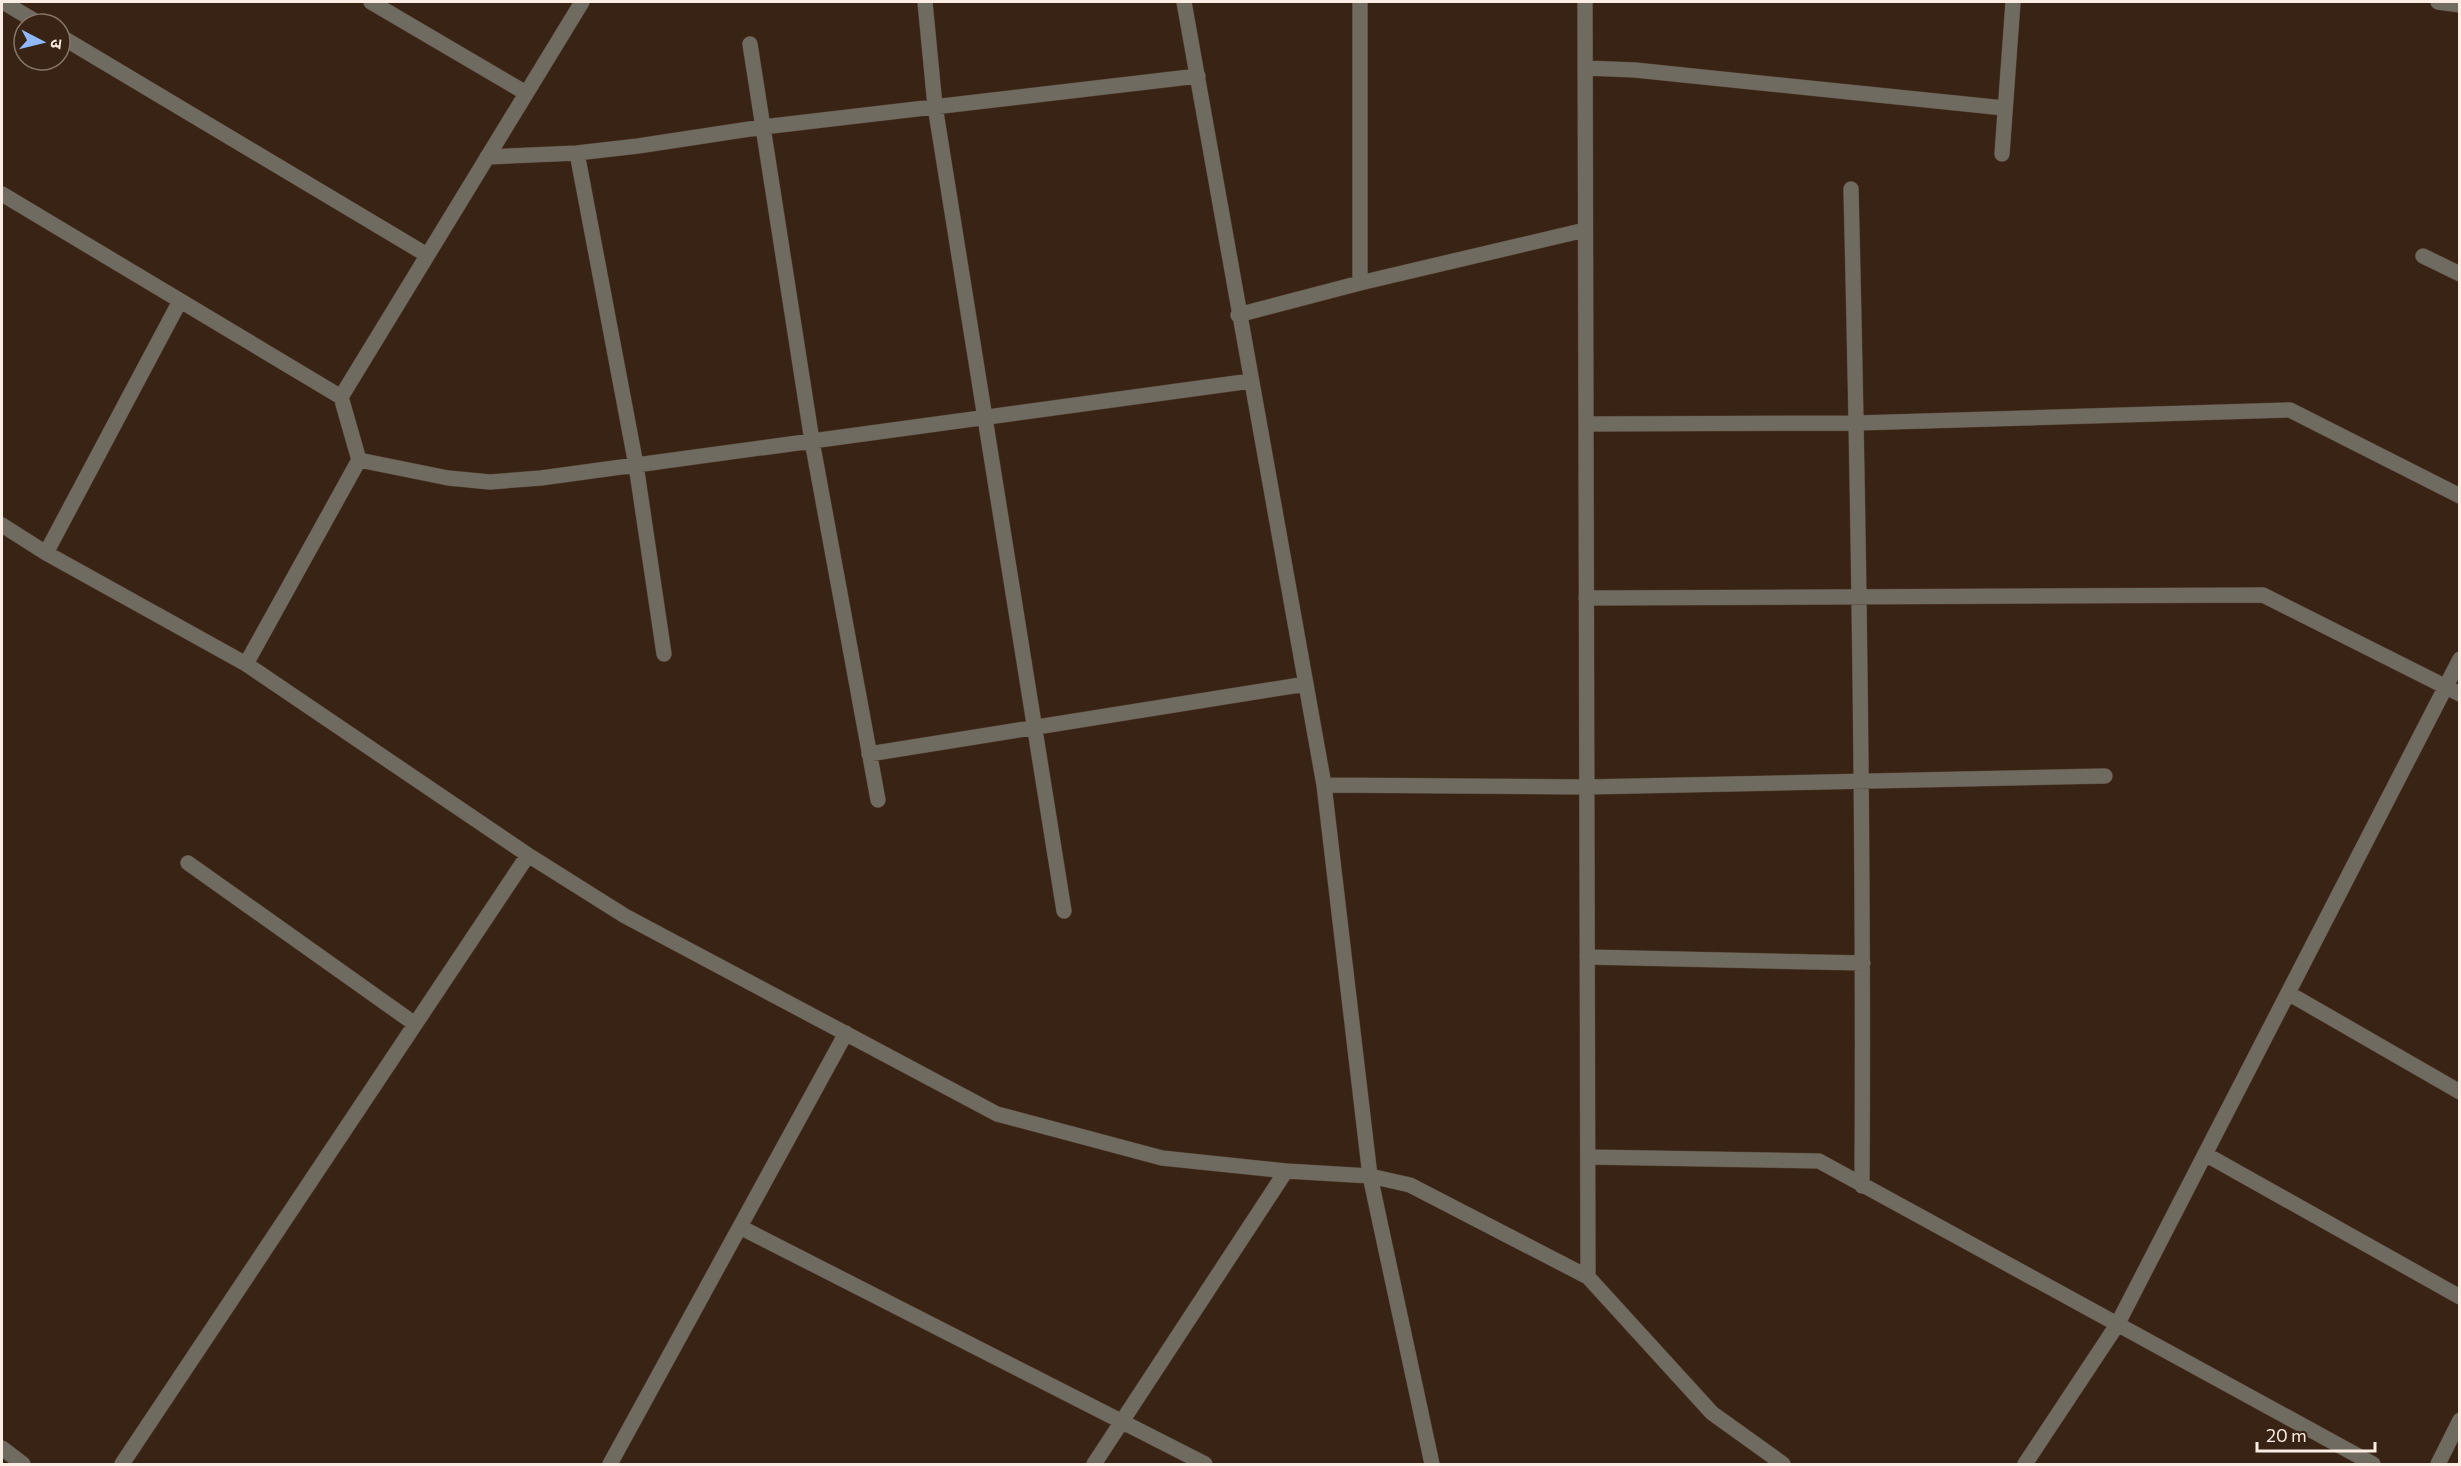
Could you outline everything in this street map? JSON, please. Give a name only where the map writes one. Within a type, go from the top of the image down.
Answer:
[{"type":"street","points":[[3,2],[20,12]]},
{"type":"street","points":[[371,2],[526,93]]},
{"type":"street","points":[[341,397],[582,2]]},
{"type":"street","points":[[925,2],[935,106],[1064,911]]},
{"type":"street","points":[[1184,2],[1238,315],[1324,785],[1370,1176],[1432,1464]]},
{"type":"street","points":[[1360,2],[1360,283]]},
{"type":"street","points":[[1585,2],[1588,1277]]},
{"type":"street","points":[[2002,154],[2013,2]]},
{"type":"street","points":[[2438,2],[2460,5]]},
{"type":"street","points":[[72,43],[427,255]]},
{"type":"street","points":[[750,44],[812,441],[878,800]]},
{"type":"street","points":[[1585,68],[1635,70],[2004,108]]},
{"type":"street","points":[[487,158],[576,153],[638,146],[763,127],[1198,76]]},
{"type":"street","points":[[576,153],[636,465],[664,654]]},
{"type":"street","points":[[1851,189],[1860,596],[1862,1186]]},
{"type":"street","points":[[2,194],[341,397],[359,460],[246,664]]},
{"type":"street","points":[[1238,315],[1360,283],[1585,230]]},
{"type":"street","points":[[2423,256],[2460,274]]},
{"type":"street","points":[[46,553],[180,301]]},
{"type":"street","points":[[359,460],[448,478],[490,482],[636,465],[1251,381]]},
{"type":"street","points":[[1586,424],[1857,423],[2290,410],[2460,496]]},
{"type":"street","points":[[2,525],[46,553],[246,664],[528,855],[624,916],[997,1114],[1162,1158],[1286,1171],[1370,1176],[1410,1185],[1588,1277],[1712,1413],[1783,1464]]},
{"type":"street","points":[[1586,598],[2263,595],[2460,694]]},
{"type":"street","points":[[2025,1464],[2117,1325],[2460,659]]},
{"type":"street","points":[[869,754],[1306,684]]},
{"type":"street","points":[[1324,785],[1587,787],[2105,776]]},
{"type":"street","points":[[122,1464],[528,855]]},
{"type":"street","points":[[188,863],[415,1024]]},
{"type":"street","points":[[1587,957],[1863,963]]},
{"type":"street","points":[[2288,993],[2460,1092]]},
{"type":"street","points":[[610,1464],[846,1033]]},
{"type":"street","points":[[2205,1154],[2460,1298]]},
{"type":"street","points":[[1588,1157],[1819,1161],[2373,1464]]},
{"type":"street","points":[[1094,1464],[1286,1171]]},
{"type":"street","points":[[740,1227],[1205,1464]]},
{"type":"street","points":[[2438,1464],[2460,1420]]},
{"type":"street","points":[[2,1449],[23,1464]]}]
